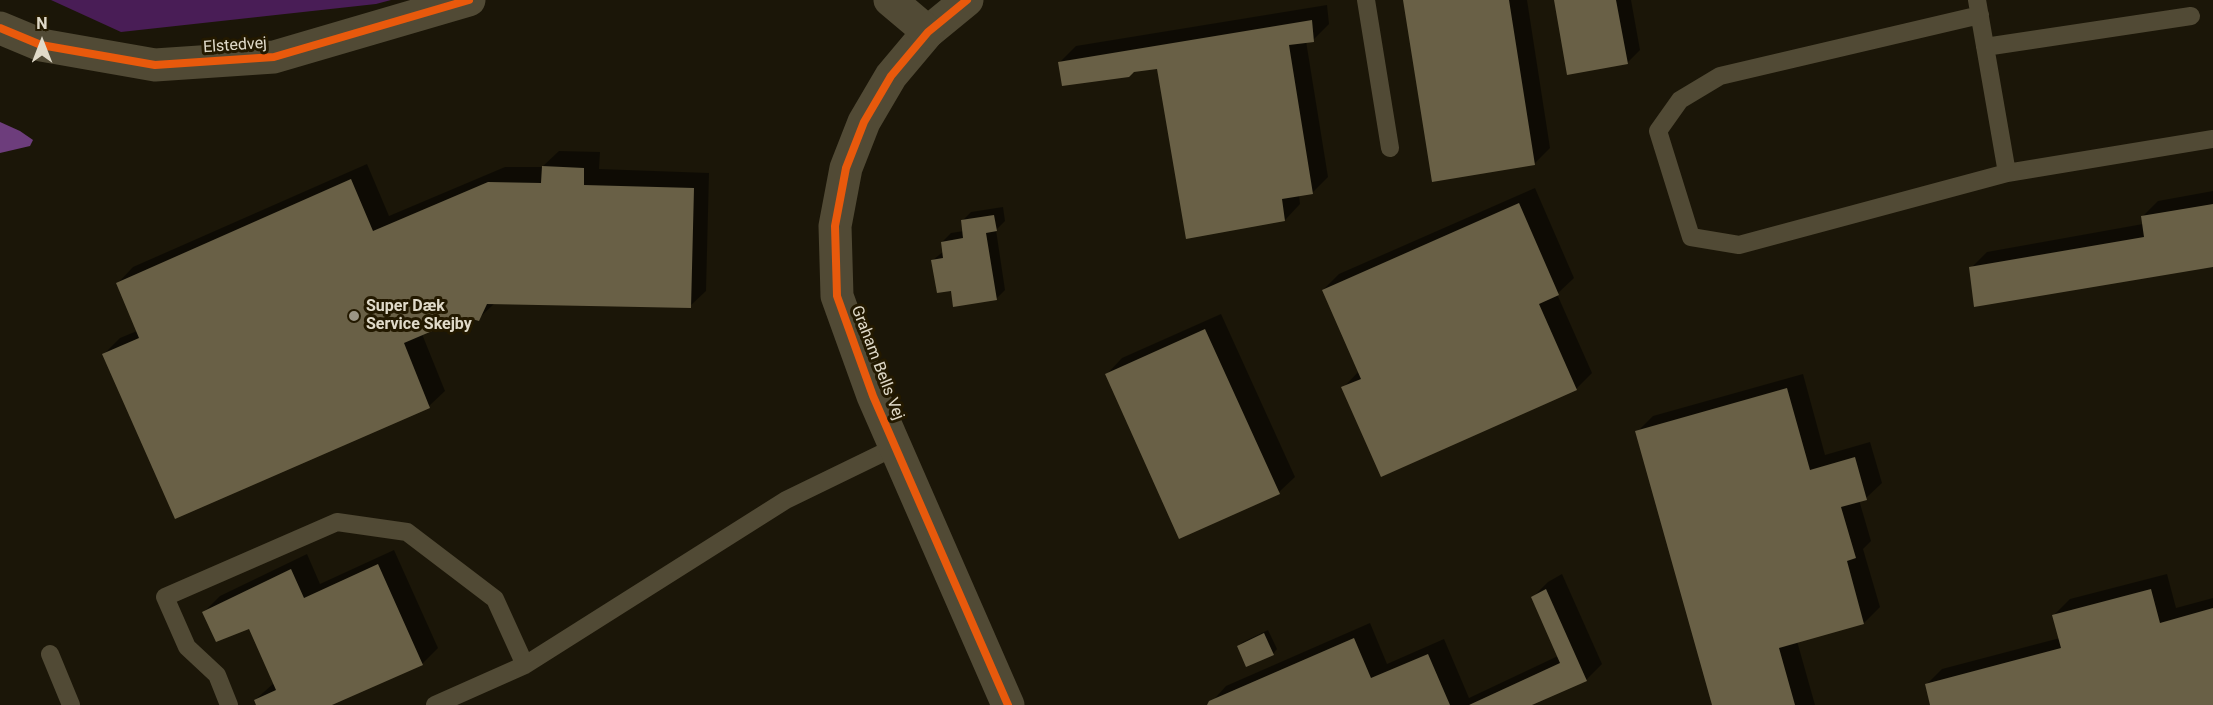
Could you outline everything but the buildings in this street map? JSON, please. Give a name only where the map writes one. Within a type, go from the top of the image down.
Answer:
[{"type":"street","name":"Elstedvej","points":[[0,28],[41,45],[167,64],[274,57],[470,0]]},
{"type":"street","points":[[890,0],[928,32]]},
{"type":"street","name":"Graham Bells Vej","points":[[967,0],[928,32],[891,75],[864,122],[846,168],[835,226],[837,296],[866,379],[1008,705]]},
{"type":"lane","points":[[1366,0],[1390,148]]},
{"type":"lane","points":[[2007,172],[1978,8],[1720,75],[1680,100],[1658,131],[1691,237],[1740,245],[2007,172],[2213,139]]},
{"type":"lane","points":[[1985,47],[2191,16]]},
{"type":"lane","points":[[435,705],[525,665],[786,500],[895,447]]},
{"type":"lane","points":[[229,705],[217,675],[187,647],[165,597],[337,522],[407,532],[495,599],[525,665]]},
{"type":"lane","points":[[50,654],[71,705]]},
{"type":"shaded area","points":[[51,0],[391,0],[376,4],[121,32]]},
{"type":"shaded area","points":[[0,122],[33,140],[30,146],[0,153]]},
{"type":"cycle path","points":[[0,28],[41,45],[155,65],[274,57],[469,0]]},
{"type":"cycle path","points":[[967,0],[928,32],[891,76],[864,122],[846,168],[835,226],[837,296],[873,396],[1008,705]]},
{"type":"place","name":"Super Dæk Service Skejby","points":[[354,316]]}]
